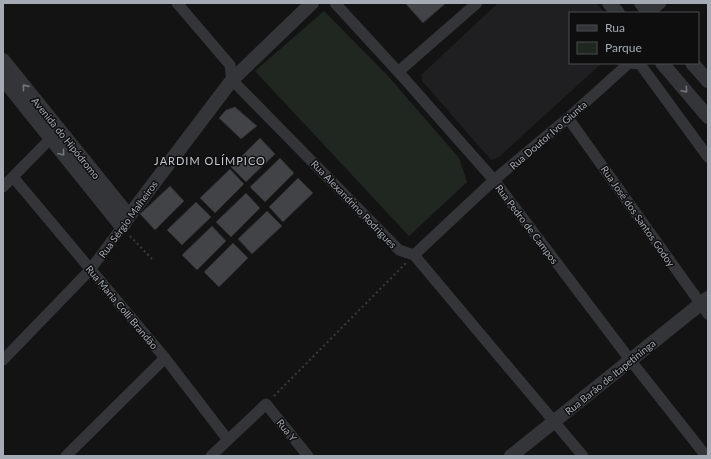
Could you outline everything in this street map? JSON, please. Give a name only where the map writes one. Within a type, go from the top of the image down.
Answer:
[{"type":"street","name":"Rua Alexandrino Rodrigues","points":[[177,3],[230,65],[232,80],[399,250],[414,255],[583,456]]},
{"type":"street","name":"Rua Sérgio Malheiros","points":[[3,360],[90,270],[232,80],[312,3]]},
{"type":"street","name":"Rua Pedro de Campos","points":[[335,3],[494,180],[630,361],[706,456]]},
{"type":"street","points":[[398,72],[477,3]]},
{"type":"street","points":[[609,3],[617,12]]},
{"type":"street","points":[[641,3],[648,12]]},
{"type":"street","points":[[650,12],[661,3]]},
{"type":"street","name":"Avenida do Hipódromo","points":[[3,60],[125,222]]},
{"type":"street","name":"Rua Doutor Ivo Giunta","points":[[414,255],[494,180],[632,64]]},
{"type":"street","points":[[634,64],[708,157]]},
{"type":"street","points":[[663,64],[708,117]]},
{"type":"street","points":[[693,64],[708,81]]},
{"type":"street","name":"Avenida do Hipódromo","points":[[3,79],[51,138],[125,222]]},
{"type":"street","name":"Rua José dos Santos Godoy","points":[[568,118],[705,306]]},
{"type":"street","points":[[3,187],[51,138]]},
{"type":"street","name":"Rua Maria Colli Brandão","points":[[13,177],[165,358],[228,440]]},
{"type":"street","name":"Rua Barão de Itapetininga","points":[[511,456],[630,361],[705,306]]},
{"type":"street","points":[[66,456],[165,358]]},
{"type":"street","points":[[211,456],[266,404]]},
{"type":"street","name":"Rua Y","points":[[266,404],[308,456]]},
{"type":"path","points":[[132,238],[152,260]]},
{"type":"path","points":[[266,404],[414,255]]},
{"type":"shaded area","points":[[498,3],[596,3],[604,12],[569,12],[569,64],[601,64],[499,157],[491,160],[423,82],[421,75]]},
{"type":"green space","points":[[324,11],[388,76],[459,158],[467,182],[409,236],[255,71]]},
{"type":"building","points":[[405,3],[446,3],[423,23]]},
{"type":"building","points":[[235,107],[257,126],[241,139],[219,118],[226,110]]},
{"type":"building","points":[[260,138],[275,154],[246,182],[231,167]]},
{"type":"building","points":[[280,158],[294,173],[265,202],[250,187]]},
{"type":"building","points":[[230,169],[244,184],[215,213],[200,198]]},
{"type":"building","points":[[298,178],[313,193],[283,222],[269,207]]},
{"type":"building","points":[[170,186],[184,201],[155,230],[140,214]]},
{"type":"building","points":[[246,193],[260,208],[231,237],[216,222]]},
{"type":"building","points":[[196,202],[211,217],[182,245],[167,230]]},
{"type":"building","points":[[267,211],[282,226],[252,254],[238,239]]},
{"type":"building","points":[[212,226],[226,241],[197,270],[182,255]]},
{"type":"building","points":[[233,243],[248,258],[219,287],[204,272]]},
{"type":"district","name":"JARDIM OLÍMPICO","points":[[210,161]]}]
